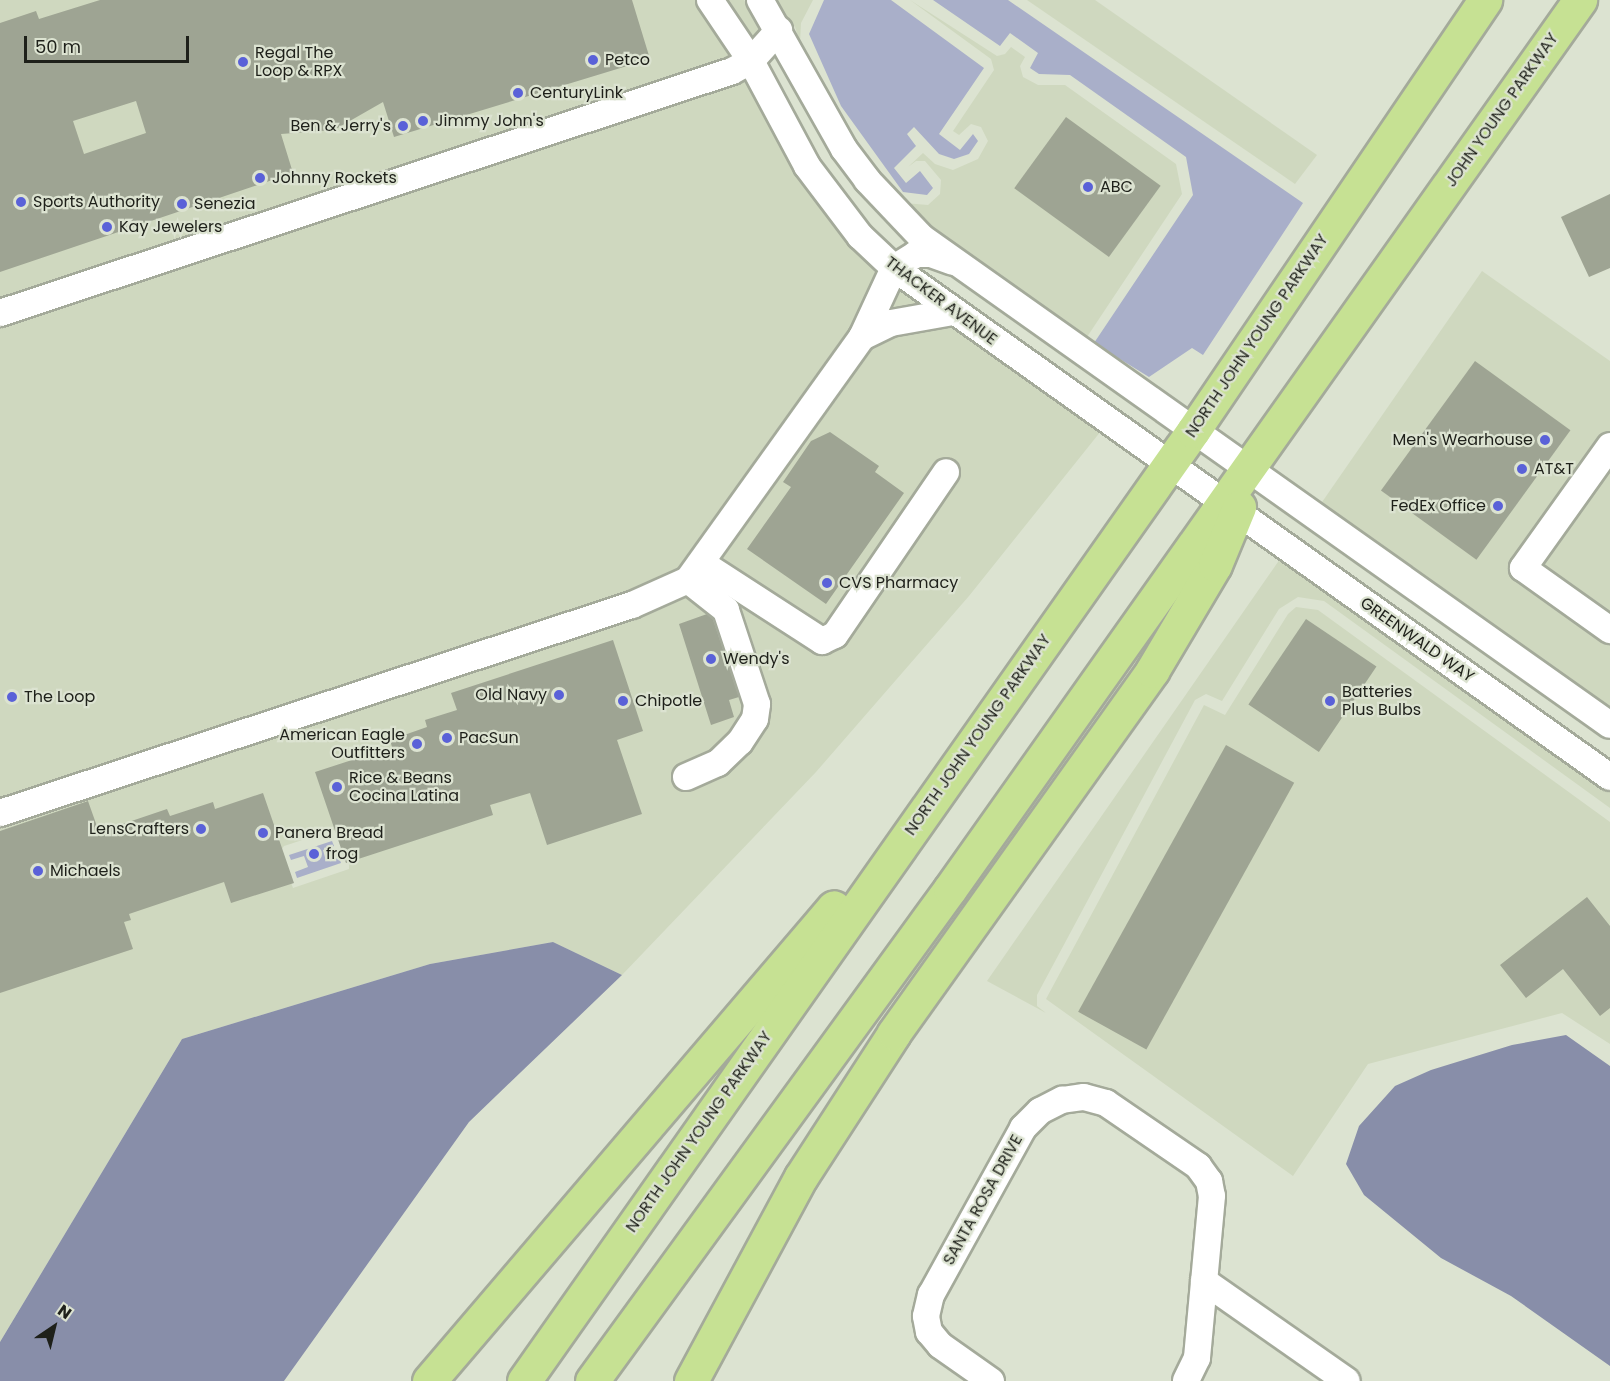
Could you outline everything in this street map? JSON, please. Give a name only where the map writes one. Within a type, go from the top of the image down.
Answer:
[{"type":"highway","name":"NORTH JOHN YOUNG PARKWAY","points":[[525,1381],[1193,431],[1485,0]]},
{"type":"highway","name":"JOHN YOUNG PARKWAY","points":[[1249,471],[1580,0]]},
{"type":"highway","points":[[691,1381],[801,1177],[894,1033],[1152,671],[1215,565],[1231,508],[1249,471]]},
{"type":"highway","points":[[592,1381],[1231,508]]},
{"type":"highway","points":[[429,1381],[855,882],[1026,667]]},
{"type":"street","name":"THACKER AVENUE","points":[[710,0],[751,61],[807,166],[860,236],[894,267],[953,312],[1231,508]]},
{"type":"street","points":[[760,0],[779,30],[844,149],[867,180],[921,237],[1609,724],[1586,760]]},
{"type":"street","points":[[0,313],[685,87],[751,61],[779,30]]},
{"type":"street","points":[[0,813],[632,605],[695,572],[862,337],[894,267],[916,254],[931,254],[954,262]]},
{"type":"street","points":[[862,337],[891,323],[953,312]]},
{"type":"street","points":[[1610,446],[1523,568],[1610,630]]},
{"type":"street","points":[[695,572],[822,641],[835,635],[946,472]]},
{"type":"street","name":"GREENWALD WAY","points":[[1231,508],[1610,777]]},
{"type":"street","points":[[686,777],[718,763],[740,742],[755,719],[757,704],[726,610],[695,572]]},
{"type":"street","name":"SANTA ROSA DRIVE","points":[[991,1381],[940,1345],[929,1332],[926,1316],[931,1294],[1023,1128],[1040,1111],[1062,1100],[1084,1097],[1106,1103],[1198,1166],[1209,1181],[1212,1196],[1197,1358],[1186,1381]]},
{"type":"street","points":[[1204,1281],[1347,1381]]},
{"type":"shaded area","points":[[0,0],[695,0],[742,70],[797,175],[851,245],[945,322],[1101,431],[969,596],[816,772],[622,975],[553,942],[430,964],[182,1039],[0,1342]],"holes":[[[333,830],[339,832],[349,853],[349,869],[293,888],[280,852],[284,846]]]},
{"type":"shaded area","points":[[726,0],[744,0],[764,30],[753,41]]},
{"type":"shaded area","points":[[775,0],[813,0],[801,23],[800,43],[795,27]]},
{"type":"shaded area","points":[[824,0],[891,0],[984,68],[939,134],[960,150],[973,134],[978,141],[969,154],[954,159],[939,154],[914,127],[907,134],[916,146],[894,168],[906,183],[920,171],[933,188],[927,195],[903,192],[841,106],[809,34]]},
{"type":"shaded area","points":[[910,0],[997,56],[1005,54],[1011,47],[1025,57],[1020,66],[1023,77],[1038,85],[1065,85],[1176,164],[1182,194],[1085,340],[960,251],[904,203],[928,205],[940,194],[941,180],[925,161],[916,161],[908,167],[923,153],[935,164],[953,170],[978,159],[988,141],[981,127],[971,124],[959,135],[953,131],[994,70],[991,59]]},
{"type":"shaded area","points":[[933,0],[1008,0],[1303,203],[1203,355],[1192,348],[1149,377],[1094,343],[1193,195],[1186,157],[1070,75],[1039,74],[1030,68],[1038,53],[1010,33],[1000,46]]},
{"type":"shaded area","points":[[1027,0],[1095,0],[1317,155],[1295,184]]},
{"type":"shaded area","points":[[1482,271],[1610,361],[1610,710],[1320,505]]},
{"type":"shaded area","points":[[1280,559],[1610,792],[1610,808],[1324,601],[1298,597],[1279,609],[1222,701],[1206,694],[1195,700],[1037,995],[1037,1006],[1046,1013],[987,981]]},
{"type":"shaded area","points":[[1296,607],[1318,610],[1610,822],[1610,1044],[1562,1013],[1368,1064],[1293,1176],[1046,999],[1204,705],[1225,715],[1288,614]]},
{"type":"shaded area","points":[[332,841],[334,846],[323,850],[326,861],[339,858],[341,863],[297,878],[295,872],[308,867],[304,856],[291,860],[289,855]]},
{"type":"shaded area","points":[[553,942],[622,975],[469,1122],[284,1381],[0,1381],[0,1342],[182,1039],[430,964]]},
{"type":"shaded area","points":[[1566,1035],[1610,1066],[1610,1366],[1511,1296],[1441,1258],[1364,1195],[1346,1164],[1359,1126],[1395,1086],[1431,1070],[1512,1045]]},
{"type":"building","points":[[100,0],[632,0],[650,59],[394,137],[383,102],[334,130],[281,134],[293,173],[0,272],[0,23],[36,11],[39,19]],"holes":[[[136,101],[146,133],[84,154],[73,121]]]},
{"type":"building","name":"ABC","points":[[1066,117],[1161,186],[1109,257],[1014,188]]},
{"type":"building","points":[[1610,194],[1610,268],[1589,277],[1561,217]]},
{"type":"building","points":[[1475,361],[1570,430],[1476,560],[1381,490]]},
{"type":"building","name":"CVS Pharmacy","points":[[830,432],[879,466],[875,472],[904,493],[826,604],[747,549],[791,487],[783,482],[811,441]]},
{"type":"building","name":"Wendy's","points":[[707,614],[713,619],[739,697],[729,700],[734,717],[711,725],[679,624]]},
{"type":"building","points":[[1306,619],[1376,667],[1319,752],[1248,704]]},
{"type":"building","points":[[613,640],[643,731],[617,740],[642,814],[547,845],[530,793],[490,805],[493,815],[346,863],[315,772],[392,747],[390,740],[427,727],[425,720],[457,710],[451,693]]},
{"type":"building","points":[[1226,745],[1294,783],[1146,1050],[1078,1012]]},
{"type":"building","points":[[263,793],[294,883],[231,903],[224,882],[129,914],[131,920],[124,922],[133,949],[0,993],[0,831],[88,801],[99,832],[167,809],[170,816],[213,802],[215,809]]},
{"type":"building","points":[[1587,897],[1610,926],[1610,1008],[1600,1016],[1563,969],[1526,998],[1500,965]]},
{"type":"place","name":"Petco","points":[[593,60]]},
{"type":"place","name":"Regal The Loop & RPX","points":[[243,62]]},
{"type":"place","name":"CenturyLink","points":[[518,93]]},
{"type":"place","name":"Jimmy John's","points":[[423,121]]},
{"type":"place","name":"Ben & Jerry's","points":[[403,126]]},
{"type":"place","name":"Johnny Rockets","points":[[260,178]]},
{"type":"place","name":"ABC","points":[[1088,187]]},
{"type":"place","name":"Sports Authority","points":[[21,202]]},
{"type":"place","name":"Senezia","points":[[182,204]]},
{"type":"place","name":"Kay Jewelers","points":[[107,227]]},
{"type":"place","name":"Men's Wearhouse","points":[[1545,440]]},
{"type":"place","name":"AT&T","points":[[1522,469]]},
{"type":"place","name":"FedEx Office","points":[[1498,506]]},
{"type":"place","name":"CVS Pharmacy","points":[[827,583]]},
{"type":"place","name":"Wendy's","points":[[711,659]]},
{"type":"place","name":"Old Navy","points":[[559,695]]},
{"type":"place","name":"The Loop","points":[[12,697]]},
{"type":"place","name":"Chipotle","points":[[623,701]]},
{"type":"place","name":"Batteries Plus Bulbs","points":[[1330,701]]},
{"type":"place","name":"PacSun","points":[[447,738]]},
{"type":"place","name":"American Eagle Outfitters","points":[[417,744]]},
{"type":"place","name":"Rice & Beans Cocina Latina","points":[[337,787]]},
{"type":"place","name":"LensCrafters","points":[[201,829]]},
{"type":"place","name":"Panera Bread","points":[[263,833]]},
{"type":"place","name":"frog","points":[[314,854]]},
{"type":"place","name":"Michaels","points":[[38,871]]}]
